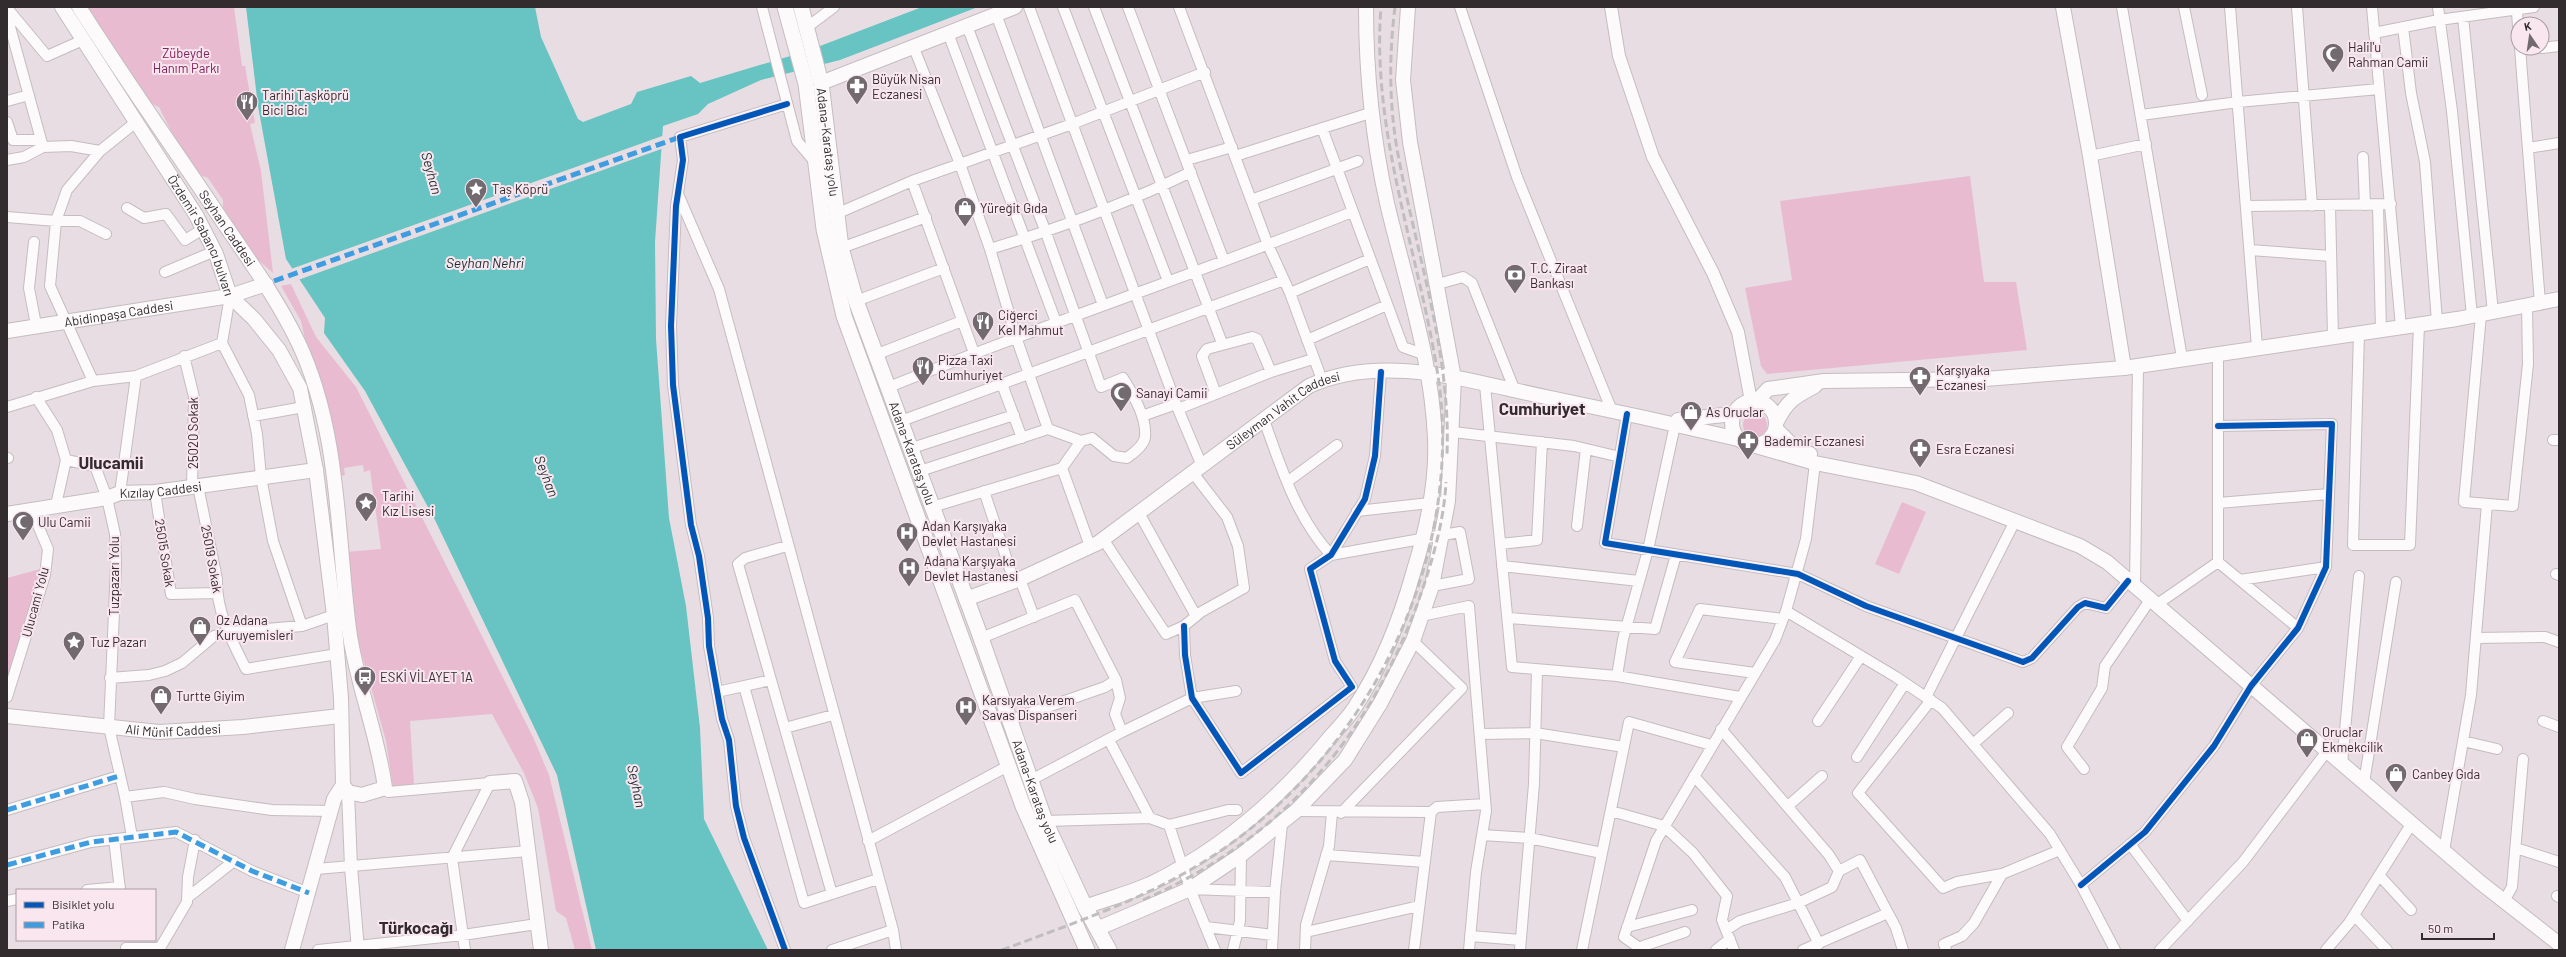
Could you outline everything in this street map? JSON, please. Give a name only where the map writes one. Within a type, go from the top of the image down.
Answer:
[{"type":"main road","name":"Özdemir Sabancı bulvarı","points":[[62,7],[204,229],[215,251],[230,296],[254,319],[279,350],[300,388],[316,470],[334,615],[345,789]]},
{"type":"main road","name":"Seyhan Caddesi","points":[[79,7],[119,70],[266,284],[298,342],[316,388],[327,435],[350,631],[382,764],[385,788]]},
{"type":"main road","points":[[785,7],[804,45],[815,81],[914,48],[1015,7]]},
{"type":"main road","points":[[801,7],[806,28],[804,45]]},
{"type":"main road","points":[[1085,906],[1149,884],[1183,866],[1265,807],[1306,768],[1355,708],[1403,608],[1424,537],[1430,502],[1435,438],[1427,373],[1386,200],[1370,113],[1366,63],[1366,7]]},
{"type":"main road","points":[[1099,928],[1190,889],[1241,855],[1282,824],[1296,811],[1345,760],[1380,704],[1413,641],[1432,586],[1448,501],[1453,432],[1454,378],[1438,284],[1410,142],[1403,80],[1408,7]]},
{"type":"main road","points":[[2062,7],[2090,156],[2124,368]]},
{"type":"main road","name":"Adana-Karataş yolu","points":[[815,81],[817,164],[824,229],[844,316],[1023,806],[1087,950]]},
{"type":"main road","name":"Adana-Karataş yolu","points":[[815,81],[841,248],[856,301],[875,355],[912,448],[1045,821],[1085,906],[1099,928],[1109,950]]},
{"type":"main road","name":"Abidinpaşa Caddesi","points":[[7,331],[65,320],[230,296],[266,284]]},
{"type":"main road","points":[[1738,439],[1732,427],[1733,414],[1738,408],[1754,401],[1768,389],[1824,381],[1985,379],[2124,368],[2257,347],[2438,322],[2559,299]]},
{"type":"main road","name":"Süleyman Vahit Caddesi","points":[[966,599],[1017,580],[1103,539],[1198,470],[1309,386],[1322,380],[1359,371],[1427,373],[1633,415]]},
{"type":"main road","points":[[1756,446],[1768,440],[1785,406],[1793,398],[1824,381]]},
{"type":"main road","points":[[1754,401],[1773,411],[1776,426],[1795,448],[1848,468]]},
{"type":"main road","points":[[1633,415],[1685,421],[1733,414]]},
{"type":"main road","points":[[1633,415],[1738,439],[1749,446],[1756,446],[1815,463],[1848,468],[1916,483],[2080,546],[2107,562],[2444,851],[2559,944]]},
{"type":"main road","name":"Kızılay Caddesi","points":[[7,514],[31,508],[113,496],[155,492],[316,470]]},
{"type":"main road","name":"Ali Münif Caddesi","points":[[7,716],[159,732],[243,727],[340,716]]},
{"type":"main road","points":[[490,783],[515,781],[522,802],[541,950]]},
{"type":"main road","points":[[292,950],[316,869],[334,799],[345,789],[362,795],[385,788]]},
{"type":"street","points":[[762,7],[797,141],[817,164]]},
{"type":"street","points":[[806,28],[834,7]]},
{"type":"street","points":[[1029,7],[1149,330],[1198,470],[1227,517],[1238,546],[1244,588],[1196,616],[1184,626],[1166,634],[1103,539]]},
{"type":"street","points":[[1063,7],[1134,196],[1168,281]]},
{"type":"street","points":[[1094,7],[1163,186],[1208,310],[1222,343]]},
{"type":"street","points":[[1128,7],[1224,261]]},
{"type":"street","points":[[1179,7],[1205,72],[1268,246],[1290,293],[1322,380]]},
{"type":"street","points":[[1460,7],[1517,177],[1612,411]]},
{"type":"street","points":[[1611,7],[1619,56],[1653,157],[1714,273],[1738,332],[1754,401]]},
{"type":"street","points":[[2122,7],[2182,358]]},
{"type":"street","points":[[2184,7],[2202,95]]},
{"type":"street","points":[[2230,7],[2257,347]]},
{"type":"street","points":[[2298,7],[2312,206]]},
{"type":"street","points":[[2372,7],[2401,327]]},
{"type":"street","points":[[2438,7],[2482,314]]},
{"type":"street","points":[[2374,33],[2439,20],[2517,11],[2534,7]]},
{"type":"street","points":[[7,8],[47,56],[83,40]]},
{"type":"street","points":[[2517,11],[2517,16]]},
{"type":"street","points":[[996,14],[1103,305]]},
{"type":"street","points":[[7,16],[42,143]]},
{"type":"street","points":[[2462,17],[2482,314],[2464,502],[2513,506],[2533,304],[2528,148],[2521,56]]},
{"type":"street","points":[[920,471],[1048,430],[1081,441],[1092,438],[1114,456],[1127,458],[1140,447],[1145,438],[1142,416],[1136,399],[1123,378],[1101,386],[1088,353],[1077,314],[967,26]]},
{"type":"street","points":[[2403,27],[2411,93],[2425,162],[2438,322]]},
{"type":"street","points":[[948,33],[1026,237],[1056,322]]},
{"type":"street","points":[[914,48],[960,164],[990,249],[1016,337],[1048,430]]},
{"type":"street","points":[[836,214],[912,181],[1072,124],[1205,72]]},
{"type":"street","points":[[2141,115],[2238,102],[2379,89]]},
{"type":"street","points":[[7,101],[29,95]]},
{"type":"street","points":[[785,950],[744,838],[736,806],[729,740],[717,692],[709,646],[708,618],[699,556],[691,525],[673,385],[671,326],[677,193],[683,160],[680,137],[787,104]]},
{"type":"street","points":[[1187,160],[1234,151],[1322,128],[1370,113]]},
{"type":"street","points":[[7,122],[13,140],[72,146],[100,151]]},
{"type":"street","points":[[93,381],[50,286],[56,221],[67,190],[100,151],[136,122]]},
{"type":"street","points":[[1322,128],[1403,347],[1423,354]]},
{"type":"street","points":[[7,160],[24,156],[42,143]]},
{"type":"street","points":[[2528,148],[2559,143]]},
{"type":"street","points":[[2090,156],[2146,144]]},
{"type":"street","points":[[2363,156],[2365,205]]},
{"type":"street","points":[[1251,200],[1358,161]]},
{"type":"street","points":[[990,249],[1072,221],[1163,186],[1191,172]]},
{"type":"street","points":[[912,181],[974,353]]},
{"type":"street","points":[[677,193],[719,289],[787,546],[892,930],[896,950]]},
{"type":"street","points":[[2246,206],[2391,204]]},
{"type":"street","points":[[2378,205],[2381,330]]},
{"type":"street","points":[[2330,206],[2333,337]]},
{"type":"street","points":[[127,208],[144,218],[166,214],[185,240],[204,229]]},
{"type":"street","points":[[889,387],[1135,292],[1268,246],[1352,212]]},
{"type":"street","points":[[7,217],[56,221],[80,221],[106,234]]},
{"type":"street","points":[[841,248],[926,218]]},
{"type":"street","points":[[34,242],[29,288],[36,326]]},
{"type":"street","points":[[2250,250],[2331,256]]},
{"type":"street","points":[[165,272],[215,251]]},
{"type":"street","points":[[1290,293],[1370,259]]},
{"type":"street","points":[[856,301],[944,268]]},
{"type":"street","points":[[1438,284],[1463,277],[1472,283],[1515,391]]},
{"type":"street","points":[[901,421],[1149,330],[1208,310],[1284,280]]},
{"type":"street","points":[[230,296],[222,343],[249,395],[261,477],[273,541],[302,626]]},
{"type":"street","points":[[1307,340],[1387,305]]},
{"type":"street","points":[[875,355],[962,321]]},
{"type":"street","points":[[2359,333],[2353,545],[2410,545],[2419,325]]},
{"type":"street","points":[[1216,394],[1202,356],[1207,349],[1222,343],[1252,337],[1257,339],[1271,372]]},
{"type":"street","points":[[7,407],[93,381],[136,376],[184,356],[222,343]]},
{"type":"street","points":[[2218,353],[2218,562]]},
{"type":"street","name":"25020 Sokak","points":[[184,356],[194,397],[195,486]]},
{"type":"street","points":[[1142,416],[1177,407],[1216,394],[1271,372],[1313,359]]},
{"type":"street","points":[[1633,415],[1620,457],[1605,543],[1798,574],[1866,606],[2023,662],[2032,658],[2078,608],[2085,603],[2106,608],[2132,584],[2138,365]]},
{"type":"street","points":[[1331,555],[1364,499],[1375,456],[1381,372]]},
{"type":"street","points":[[113,496],[136,376]]},
{"type":"street","points":[[1002,384],[1022,438]]},
{"type":"street","points":[[1485,385],[1512,667],[1617,676],[1740,697]]},
{"type":"street","points":[[36,397],[57,430],[66,460],[56,505]]},
{"type":"street","points":[[253,416],[304,407]]},
{"type":"street","points":[[912,448],[1014,415]]},
{"type":"street","points":[[1264,420],[1287,482],[1314,537],[1331,555]]},
{"type":"street","points":[[2081,884],[2145,832],[2214,746],[2251,686],[2298,628],[2326,567],[2332,424],[2218,426]]},
{"type":"street","points":[[1617,676],[1627,626],[1648,550],[1675,425]]},
{"type":"street","points":[[1453,432],[1489,434],[1586,449],[1620,457]]},
{"type":"street","points":[[932,507],[1062,468],[1081,441]]},
{"type":"street","points":[[1500,544],[1537,540],[1542,442]]},
{"type":"street","points":[[1287,482],[1337,445]]},
{"type":"street","points":[[1577,526],[1586,449]]},
{"type":"street","points":[[66,460],[95,466],[113,496]]},
{"type":"street","points":[[1685,932],[1643,946],[1641,950],[1624,937],[1656,841],[1775,640],[1785,615],[1798,574],[1806,539],[1815,463]]},
{"type":"street","points":[[1062,468],[1090,546]]},
{"type":"street","name":"25019 Sokak","points":[[195,486],[217,579],[217,593],[228,632],[246,670],[337,654]]},
{"type":"street","points":[[984,491],[1017,580],[1034,617]]},
{"type":"street","name":"25015 Sokak","points":[[155,492],[171,594],[217,593]]},
{"type":"street","points":[[2218,502],[2329,494]]},
{"type":"street","name":"Tuzpazarı Yolu","points":[[113,496],[116,566],[109,727],[125,797],[132,837]]},
{"type":"street","points":[[1357,511],[1448,501]]},
{"type":"street","points":[[2444,851],[2471,695],[2487,504]]},
{"type":"street","name":"Ulucami Yolu","points":[[7,697],[45,575],[48,549],[31,508]]},
{"type":"street","points":[[1138,513],[1196,616]]},
{"type":"street","points":[[2015,521],[1955,639],[1928,699],[1858,793],[1943,888],[1957,882],[2002,874],[2060,850]]},
{"type":"street","points":[[1184,626],[1185,655],[1192,698],[1241,773],[1352,687],[1335,661],[1310,569],[1331,555],[1424,537],[1460,532],[1469,579],[1432,586]]},
{"type":"street","points":[[787,546],[745,558],[738,564],[832,894]]},
{"type":"street","points":[[1508,618],[1627,626],[1655,630],[1676,555]]},
{"type":"street","points":[[2218,562],[2298,628]]},
{"type":"street","points":[[2084,769],[2067,747],[2102,688],[2105,666],[2153,602],[2218,562]]},
{"type":"street","points":[[1502,566],[1639,581]]},
{"type":"street","points":[[2240,580],[2326,567]]},
{"type":"street","points":[[2342,764],[2359,576]]},
{"type":"street","points":[[2364,783],[2396,582]]},
{"type":"street","points":[[981,638],[1075,600],[1116,680],[1120,698],[1115,714],[1122,732]]},
{"type":"street","points":[[1421,616],[1469,606],[1481,734],[1485,804],[1476,872],[1469,950]]},
{"type":"street","points":[[1755,673],[1675,662],[1700,609],[1785,615],[1861,656],[1942,708],[2050,834],[2081,884],[2115,950]]},
{"type":"street","points":[[110,678],[149,675],[165,671],[182,663],[214,636],[228,632],[302,626],[334,615]]},
{"type":"street","points":[[2476,638],[2545,637],[2559,642]]},
{"type":"street","points":[[1305,950],[1306,932],[1337,813],[1462,688],[1413,641]]},
{"type":"street","points":[[1818,721],[1861,656]]},
{"type":"street","points":[[1470,936],[1521,945],[1529,838],[1537,670]]},
{"type":"street","points":[[717,692],[772,680]]},
{"type":"street","points":[[1010,720],[1106,687],[1116,680]]},
{"type":"street","points":[[1857,757],[1905,683]]},
{"type":"street","points":[[744,686],[804,903],[878,879]]},
{"type":"street","points":[[1031,780],[1122,732],[1192,698],[1236,690]]},
{"type":"street","points":[[1973,744],[2008,713]]},
{"type":"street","points":[[785,728],[833,715]]},
{"type":"street","points":[[2543,721],[2559,727]]},
{"type":"street","points":[[1582,950],[1629,722],[1712,745]]},
{"type":"street","points":[[1721,729],[1829,855],[1839,872]]},
{"type":"street","points":[[1481,734],[1535,733],[1624,747]]},
{"type":"street","points":[[1109,740],[1150,818]]},
{"type":"street","points":[[2463,741],[2497,749]]},
{"type":"street","points":[[2160,950],[2243,862],[2327,751]]},
{"type":"street","points":[[2504,901],[2512,887],[2523,759]]},
{"type":"street","points":[[868,841],[1008,766]]},
{"type":"street","points":[[7,810],[119,776]]},
{"type":"street","points":[[1694,776],[1785,877],[1819,944]]},
{"type":"street","points":[[1788,806],[1822,776]]},
{"type":"street","points":[[385,788],[388,792],[490,783]]},
{"type":"street","points":[[465,950],[452,858],[490,783]]},
{"type":"street","points":[[345,789],[358,948]]},
{"type":"street","points":[[125,797],[164,792],[195,799],[272,810],[332,810]]},
{"type":"street","points":[[1296,811],[1337,813],[1431,812],[1437,807],[1485,804]]},
{"type":"street","points":[[1045,821],[1150,818],[1169,825],[1228,810],[1237,810]]},
{"type":"street","points":[[1611,811],[1664,826],[1693,853],[1727,896],[1722,920],[1734,950]]},
{"type":"street","points":[[1414,950],[1418,906],[1431,812]]},
{"type":"street","points":[[2326,950],[2354,915],[2412,823]]},
{"type":"street","points":[[1272,950],[1275,892],[1282,824]]},
{"type":"street","points":[[1169,825],[1190,889],[1215,950]]},
{"type":"street","points":[[7,865],[91,842],[176,832],[195,840],[252,871],[309,893]]},
{"type":"street","points":[[1482,835],[1529,838],[1602,854]]},
{"type":"street","points":[[104,889],[120,888],[114,839]]},
{"type":"street","points":[[126,946],[162,949],[175,926],[187,898],[188,877],[195,840]]},
{"type":"street","points":[[2130,844],[2188,921]]},
{"type":"street","points":[[2516,848],[2559,862]]},
{"type":"street","points":[[316,869],[528,851]]},
{"type":"street","points":[[1233,950],[1240,921],[1239,889],[1241,855]]},
{"type":"street","points":[[1326,856],[1425,862]]},
{"type":"street","points":[[1716,950],[1740,921],[1798,902],[1832,887],[1839,872],[1860,860],[1888,913],[1903,950]]},
{"type":"street","points":[[187,898],[234,861]]},
{"type":"street","points":[[1946,950],[1944,944],[1962,936],[1974,923],[2002,874]]},
{"type":"street","points":[[2379,875],[2411,910]]},
{"type":"street","points":[[1190,889],[1239,889],[1275,892]]},
{"type":"street","points":[[1306,932],[1418,906]]},
{"type":"street","points":[[1627,927],[1692,910]]},
{"type":"street","points":[[1803,950],[1888,913]]},
{"type":"street","points":[[2354,915],[2387,950]]},
{"type":"street","points":[[318,950],[358,948],[538,924]]},
{"type":"street","points":[[1206,928],[1237,930],[1273,935]]},
{"type":"street","points":[[832,950],[892,930]]},
{"type":"green space","name":"Zübeyde Hanım Parkı","points":[[85,7],[234,7],[242,66],[245,66],[255,123],[250,124],[261,171],[273,273],[256,258],[223,208],[223,200],[208,178],[197,174],[177,143],[159,107],[145,101]]},
{"type":"green space","points":[[1970,176],[1984,282],[2016,282],[2027,350],[1767,374],[1761,366],[1745,288],[1792,280],[1780,201]]},
{"type":"green space","points":[[291,284],[316,337],[356,387],[533,737],[549,775],[592,950],[575,950],[566,918],[556,911],[538,808],[524,773],[492,714],[410,721],[414,785],[393,787],[386,741],[350,612],[346,552],[381,549],[370,470],[364,472],[363,465],[344,468],[345,475],[335,477],[301,321],[281,286]]},
{"type":"green space","points":[[1755,413],[1760,414],[1766,420],[1766,430],[1760,436],[1755,437],[1750,436],[1744,430],[1743,425],[1744,420],[1750,414]]},
{"type":"green space","points":[[1902,502],[1926,512],[1899,574],[1875,564]]},
{"type":"green space","points":[[44,568],[7,696],[7,578]]},
{"type":"water","name":"Seyhan Nehri","points":[[246,7],[535,7],[541,37],[578,119],[583,122],[631,104],[637,92],[691,76],[700,83],[807,51],[922,7],[978,7],[840,60],[761,80],[708,104],[698,114],[663,126],[655,242],[656,339],[669,518],[686,606],[700,728],[704,819],[768,950],[596,950],[557,775],[435,520],[365,391],[324,333],[325,318],[286,259],[258,106]]},
{"type":"pier","name":"Taș Köprü","points":[[665,135],[664,148],[298,280],[291,269]]},
{"type":"railway","points":[[1002,950],[1080,921],[1157,888],[1205,861],[1262,819],[1312,770],[1356,713],[1392,652],[1419,586],[1436,517],[1443,446],[1438,376],[1430,330],[1399,192],[1383,100],[1380,54],[1381,7]]},
{"type":"railway","points":[[1395,7],[1391,60],[1392,114],[1404,187],[1438,338],[1447,415],[1447,454]]},
{"type":"railway","points":[[1143,900],[1191,876],[1236,848],[1276,817],[1312,782],[1343,743],[1372,701],[1396,655],[1417,605],[1440,529],[1446,482]]},
{"type":"marked path","points":[[274,281],[680,137]]},
{"type":"marked path","points":[[7,810],[119,776]]},
{"type":"marked path","points":[[7,865],[91,842],[176,832],[252,871],[309,893]]},
{"type":"cycle path","points":[[785,950],[744,838],[736,806],[729,740],[722,719],[709,646],[708,618],[699,556],[691,525],[673,385],[671,326],[676,206],[683,160],[680,137],[787,104]]},
{"type":"cycle path","points":[[1184,626],[1185,655],[1192,698],[1241,773],[1352,687],[1335,661],[1310,569],[1331,555],[1365,499],[1375,456],[1381,372]]},
{"type":"cycle path","points":[[1627,414],[1605,543],[1798,574],[1866,606],[2023,662],[2032,658],[2078,607],[2085,603],[2106,608],[2128,581]]},
{"type":"cycle path","points":[[2081,885],[2145,832],[2214,746],[2251,686],[2298,628],[2326,567],[2332,424],[2218,426]]},
{"type":"place","name":"Halil'u Rahman Camii","points":[[2333,74]]},
{"type":"place","name":"Büyük Nisan Eczanesi","points":[[857,106]]},
{"type":"place","name":"Tarihi Taşköprü Bici Bici","points":[[247,122]]},
{"type":"place","name":"Taș Köprü","points":[[476,208]]},
{"type":"place","name":"Yüreğit Gıda","points":[[965,228]]},
{"type":"place","name":"T.C. Ziraat Bankası","points":[[1515,294]]},
{"type":"place","name":"Ciğerci Kel Mahmut","points":[[983,342]]},
{"type":"place","name":"Pizza Taxi Cumhuriyet","points":[[923,386]]},
{"type":"place","name":"Karşıyaka Eczanesi","points":[[1920,396]]},
{"type":"place","name":"Sanayi Camii","points":[[1121,412]]},
{"type":"place","name":"As Oruclar","points":[[1691,432]]},
{"type":"place","name":"Bademir Eczanesi","points":[[1748,460]]},
{"type":"place","name":"Esra Eczanesi","points":[[1920,468]]},
{"type":"place","name":"Tarihi Kız Lisesi","points":[[366,522]]},
{"type":"place","name":"Ulu Camii","points":[[23,542]]},
{"type":"place","name":"Adan Karşıyaka Devlet Hastanesi","points":[[907,552]]},
{"type":"place","name":"Adana Karşıyaka Devlet Hastanesi","points":[[909,588]]},
{"type":"place","name":"Oz Adana Kuruyemisleri","points":[[200,646]]},
{"type":"place","name":"Tuz Pazarı","points":[[74,662]]},
{"type":"place","name":"ESKİ VİLAYET 1A","points":[[365,696]]},
{"type":"place","name":"Turtte Giyim","points":[[161,716]]},
{"type":"place","name":"Karsıyaka Verem Savas Dispanseri","points":[[966,726]]},
{"type":"place","name":"Oruclar Ekmekcilik","points":[[2307,758]]},
{"type":"place","name":"Canbey Gıda","points":[[2396,794]]},
{"type":"district","name":"Cumhuriyet","points":[[1542,408]]},
{"type":"district","name":"Ulucamii","points":[[111,462]]},
{"type":"district","name":"Türkocağı","points":[[416,927]]},
{"type":"water label","name":"Seyhan","points":[[432,173]]},
{"type":"water label","name":"Seyhan","points":[[547,476]]},
{"type":"water label","name":"Seyhan","points":[[637,786]]}]
